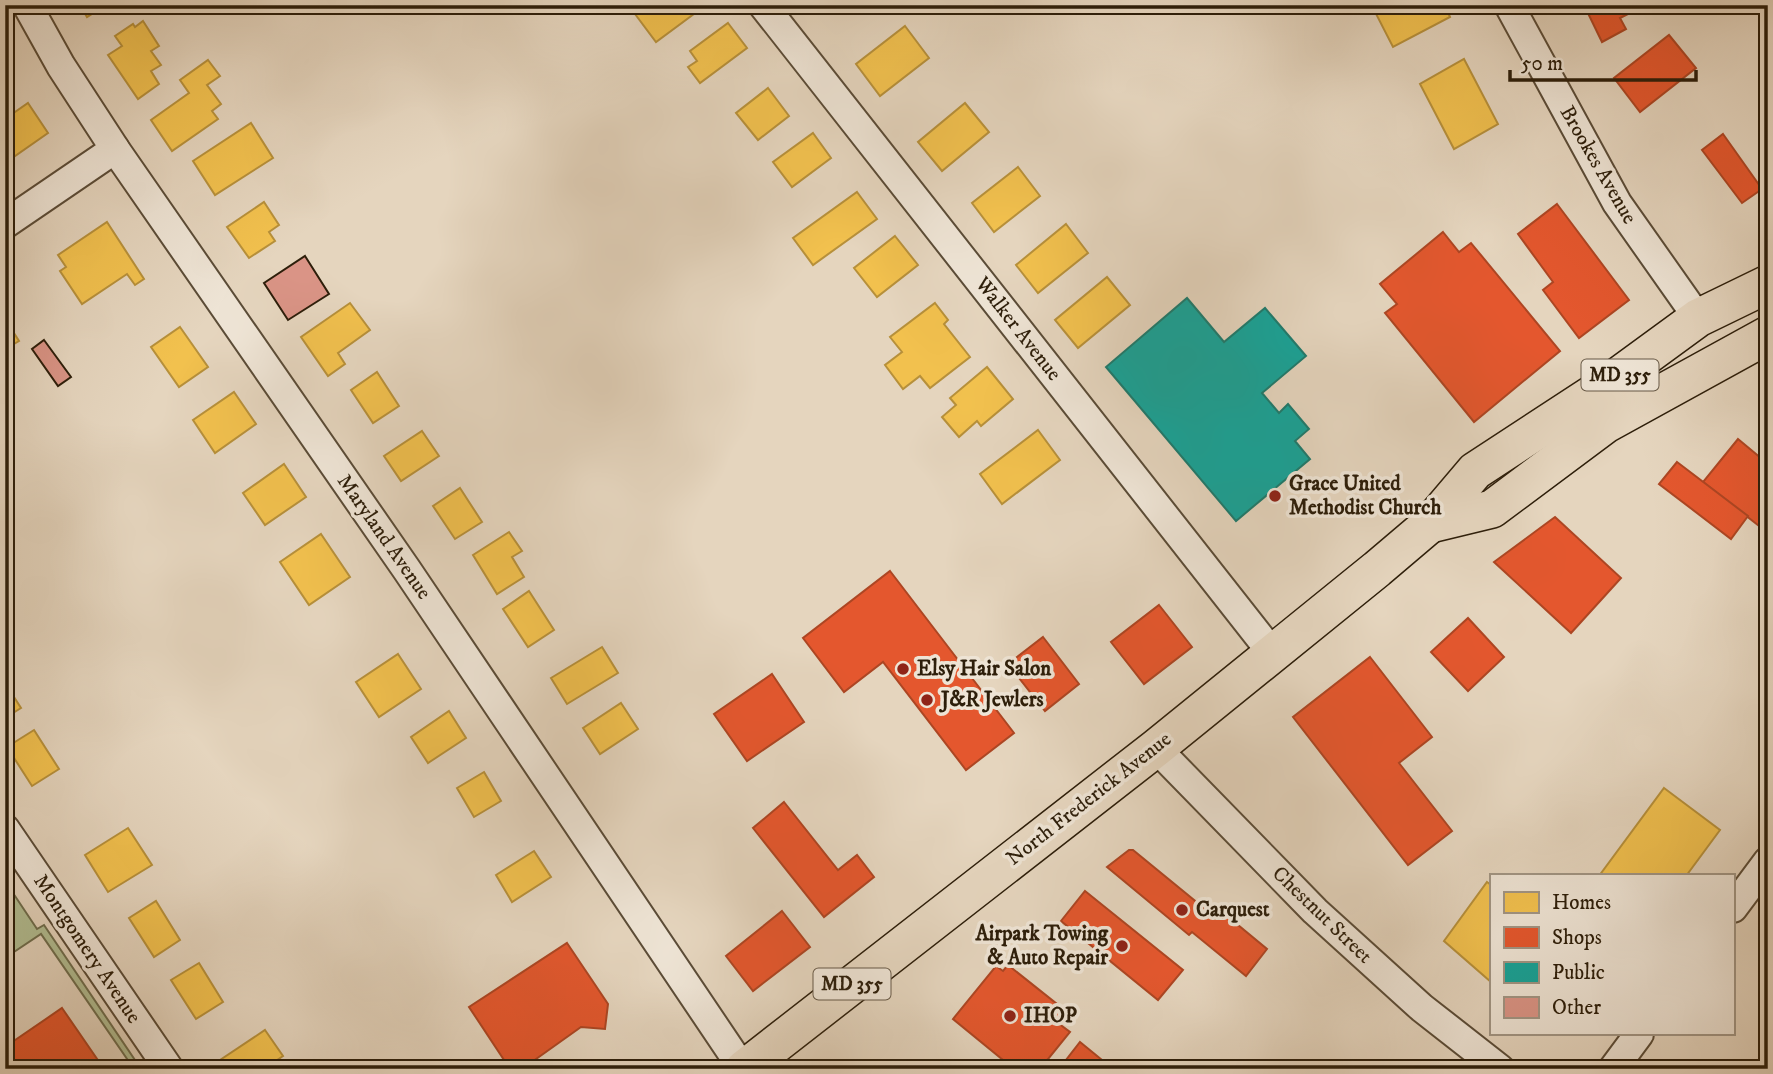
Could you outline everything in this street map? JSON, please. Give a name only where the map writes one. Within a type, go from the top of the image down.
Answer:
[{"type":"main road","name":"North Frederick Avenue","points":[[743,1069],[1273,654],[1430,524],[1475,471],[1605,386],[1698,318],[1768,284]]},
{"type":"main road","name":"North Frederick Avenue","points":[[1430,524],[1492,509],[1606,424],[1768,335]]},
{"type":"street","name":"Maryland Avenue","points":[[27,5],[61,66],[115,149],[415,581],[743,1069]]},
{"type":"street","name":"Walker Avenue","points":[[763,5],[1273,654]]},
{"type":"street","name":"Brookes Avenue","points":[[1509,5],[1617,203],[1698,318]]},
{"type":"street","points":[[5,224],[115,149]]},
{"type":"street","name":"Chestnut Street","points":[[1156,748],[1315,911],[1422,1008],[1500,1069]]},
{"type":"street","name":"Montgomery Avenue","points":[[5,829],[169,1069]]},
{"type":"street","points":[[1734,907],[1768,861]]},
{"type":"street","points":[[1613,1069],[1638,1036]]},
{"type":"green space","points":[[5,881],[37,929],[44,925],[141,1069],[134,1069],[41,934],[5,958]]},
{"type":"building: Homes","points":[[80,5],[106,5],[87,17]]},
{"type":"building: Homes","points":[[638,5],[706,5],[656,42],[632,10]]},
{"type":"building: Homes","points":[[1378,5],[1445,5],[1450,17],[1393,47],[1373,8]]},
{"type":"building: Homes","points":[[143,21],[159,46],[151,51],[161,65],[151,71],[159,84],[138,99],[108,55],[122,46],[115,36]]},
{"type":"building: Homes","points":[[728,23],[747,48],[700,83],[688,67],[697,61],[690,51]]},
{"type":"building: Homes","points":[[905,26],[929,58],[880,96],[856,64]]},
{"type":"building: Homes","points":[[1464,59],[1498,124],[1454,149],[1420,84]]},
{"type":"building: Homes","points":[[208,60],[220,76],[207,85],[221,104],[212,111],[218,119],[172,151],[151,120],[189,93],[180,80]]},
{"type":"building: Homes","points":[[768,88],[789,116],[758,140],[736,113]]},
{"type":"building: Homes","points":[[28,103],[48,133],[5,163],[5,119]]},
{"type":"building: Homes","points":[[965,103],[989,132],[942,171],[918,142]]},
{"type":"building: Homes","points":[[251,123],[273,158],[215,195],[193,161]]},
{"type":"building: Homes","points":[[813,133],[831,158],[792,187],[773,162]]},
{"type":"building: Homes","points":[[1018,167],[1040,196],[994,232],[972,203]]},
{"type":"building: Homes","points":[[857,192],[877,219],[813,265],[793,238]]},
{"type":"building: Homes","points":[[264,202],[279,225],[269,232],[275,241],[249,258],[227,227]]},
{"type":"building: Homes","points":[[107,222],[144,279],[135,285],[127,274],[82,304],[60,271],[66,267],[58,255]]},
{"type":"building: Homes","points":[[1066,224],[1088,253],[1038,293],[1016,265]]},
{"type":"building: Homes","points":[[895,236],[918,265],[877,297],[854,268]]},
{"type":"building: Homes","points":[[1107,277],[1130,305],[1078,348],[1055,320]]},
{"type":"building: Homes","points":[[350,303],[370,330],[338,353],[345,364],[328,376],[301,337]]},
{"type":"building: Homes","points":[[935,303],[948,320],[944,324],[970,357],[930,388],[920,376],[903,389],[885,365],[902,352],[890,337]]},
{"type":"building: Homes","points":[[5,319],[19,341],[9,347],[5,342]]},
{"type":"building: Homes","points":[[180,327],[208,367],[179,387],[151,347]]},
{"type":"building: Homes","points":[[987,367],[1013,399],[981,426],[977,421],[959,437],[942,417],[956,405],[950,398]]},
{"type":"building: Homes","points":[[377,372],[399,406],[373,423],[351,390]]},
{"type":"building: Homes","points":[[234,392],[256,424],[215,453],[193,420]]},
{"type":"building: Homes","points":[[1038,430],[1060,460],[1002,504],[980,474]]},
{"type":"building: Homes","points":[[422,431],[439,456],[401,481],[384,456]]},
{"type":"building: Homes","points":[[284,464],[306,497],[265,525],[243,493]]},
{"type":"building: Homes","points":[[460,488],[482,522],[455,539],[433,506]]},
{"type":"building: Homes","points":[[509,532],[522,551],[512,557],[524,577],[497,594],[473,555]]},
{"type":"building: Homes","points":[[321,534],[350,577],[309,605],[280,562]]},
{"type":"building: Homes","points":[[529,591],[554,630],[528,647],[503,609]]},
{"type":"building: Homes","points":[[602,647],[618,673],[567,704],[551,678]]},
{"type":"building: Homes","points":[[398,654],[421,689],[379,717],[356,682]]},
{"type":"building: Homes","points":[[5,683],[21,708],[5,718]]},
{"type":"building: Homes","points":[[621,703],[638,729],[600,754],[583,728]]},
{"type":"building: Homes","points":[[449,711],[466,738],[428,763],[411,737]]},
{"type":"building: Homes","points":[[34,730],[59,769],[32,786],[7,747]]},
{"type":"building: Homes","points":[[484,772],[501,801],[474,817],[457,788]]},
{"type":"building: Homes","points":[[1664,788],[1720,830],[1687,874],[1600,874]]},
{"type":"building: Homes","points":[[128,828],[152,865],[108,892],[85,855]]},
{"type":"building: Homes","points":[[534,851],[551,877],[512,902],[496,875]]},
{"type":"building: Homes","points":[[1487,882],[1490,884],[1490,981],[1444,941]]},
{"type":"building: Homes","points":[[156,901],[180,940],[154,957],[129,918]]},
{"type":"building: Homes","points":[[199,963],[223,1002],[196,1019],[171,980]]},
{"type":"building: Homes","points":[[265,1030],[283,1056],[264,1069],[221,1069],[217,1062]]},
{"type":"building: Shops","points":[[1584,5],[1644,6],[1620,18],[1626,29],[1602,42]]},
{"type":"building: Shops","points":[[1669,35],[1696,68],[1640,112],[1614,78]]},
{"type":"building: Shops","points":[[1723,134],[1762,189],[1742,203],[1702,150]]},
{"type":"building: Shops","points":[[1557,204],[1629,300],[1579,338],[1543,290],[1553,282],[1518,234]]},
{"type":"building: Shops","points":[[1443,232],[1459,252],[1471,243],[1560,351],[1474,422],[1385,313],[1397,304],[1380,284]]},
{"type":"building: Shops","points":[[1738,439],[1768,464],[1768,533],[1703,482]]},
{"type":"building: Shops","points":[[1677,462],[1748,516],[1731,539],[1659,484]]},
{"type":"building: Shops","points":[[1555,517],[1621,578],[1571,633],[1494,562]]},
{"type":"building: Shops","points":[[890,571],[1014,733],[966,770],[883,662],[844,692],[803,638]]},
{"type":"building: Shops","points":[[1159,605],[1192,647],[1144,684],[1111,642]]},
{"type":"building: Shops","points":[[1468,618],[1504,657],[1468,691],[1431,652]]},
{"type":"building: Shops","points":[[1043,637],[1079,684],[1045,711],[1008,664]]},
{"type":"building: Shops","points":[[1370,657],[1432,737],[1399,763],[1452,831],[1408,865],[1293,717]]},
{"type":"building: Shops","points":[[772,674],[804,722],[747,761],[714,714]]},
{"type":"building: Shops","points":[[784,802],[838,870],[857,855],[874,877],[824,917],[753,828]]},
{"type":"building: Shops","name":"Carquest","points":[[1129,850],[1133,850],[1210,913],[1215,906],[1267,949],[1246,976],[1192,932],[1189,935],[1107,867]]},
{"type":"building: Shops","name":"Airpark Towing & Auto Repair","points":[[1085,891],[1183,970],[1158,1000],[1061,921]]},
{"type":"building: Shops","points":[[782,911],[810,947],[753,991],[726,956]]},
{"type":"building: Shops","points":[[567,943],[608,1004],[605,1029],[581,1027],[522,1069],[510,1069],[469,1007]]},
{"type":"building: Shops","name":"IHOP","points":[[1008,965],[1067,1012],[1058,1023],[1070,1032],[1040,1069],[1014,1069],[953,1019],[996,966],[1003,971]]},
{"type":"building: Shops","points":[[62,1008],[104,1069],[12,1069],[5,1058],[5,1047]]},
{"type":"building: Shops","points":[[1080,1042],[1113,1069],[1059,1069]]},
{"type":"building: Public","points":[[1187,298],[1224,342],[1265,308],[1306,356],[1262,393],[1279,413],[1288,404],[1309,429],[1295,441],[1310,459],[1236,521],[1106,367]]},
{"type":"building: Other","points":[[305,256],[329,294],[288,320],[264,283]]},
{"type":"building: Other","points":[[44,340],[71,377],[58,386],[32,349]]},
{"type":"place","name":"Grace United Methodist Church","points":[[1275,496]]},
{"type":"place","name":"Elsy Hair Salon","points":[[903,669]]},
{"type":"place","name":"J&R Jewlers","points":[[927,700]]},
{"type":"place","name":"Carquest","points":[[1182,910]]},
{"type":"place","name":"Airpark Towing & Auto Repair","points":[[1122,946]]},
{"type":"place","name":"IHOP","points":[[1010,1016]]}]
